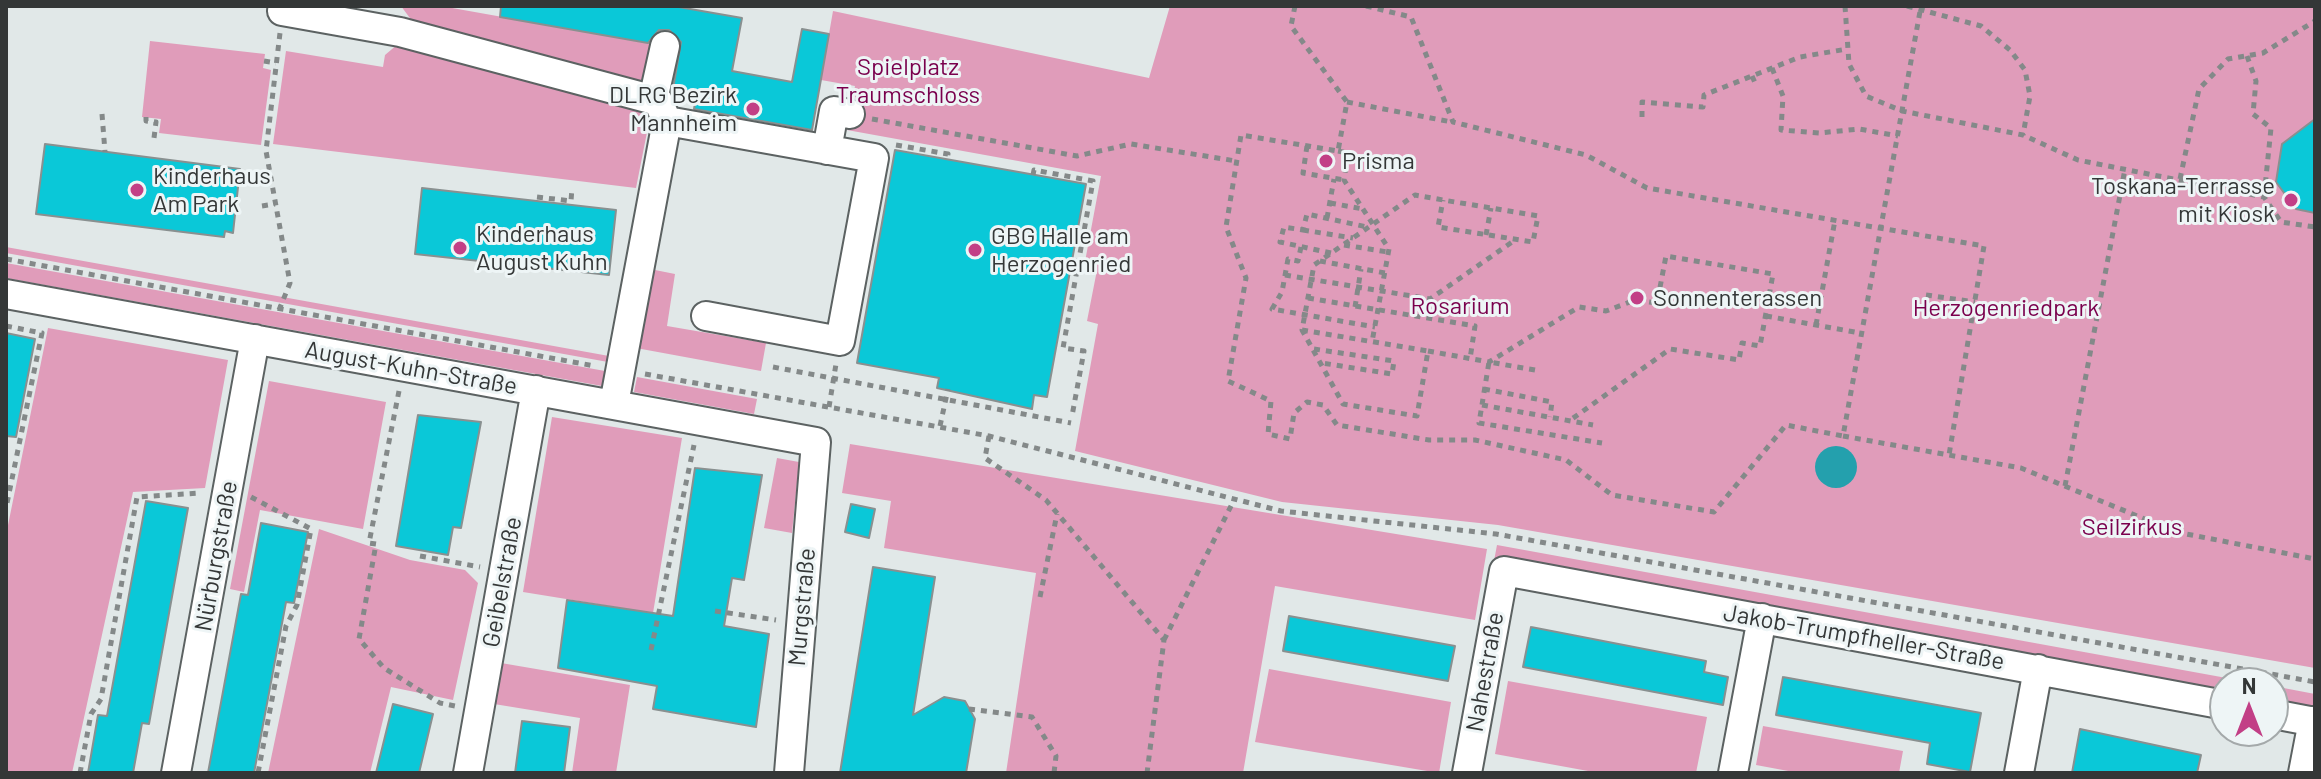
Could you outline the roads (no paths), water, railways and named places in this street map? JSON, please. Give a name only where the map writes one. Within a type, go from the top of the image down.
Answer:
[{"type":"street","points":[[282,11],[665,74],[827,150],[874,158],[840,341],[706,316]]},
{"type":"street","points":[[614,404],[665,74]]},
{"type":"street","points":[[827,150],[834,111],[858,116]]},
{"type":"street","name":"August-Kuhn-Straße","points":[[6,294],[816,442]]},
{"type":"street","name":"Nürburgstraße","points":[[176,773],[255,339]]},
{"type":"street","name":"Geibelstraße","points":[[468,773],[536,390]]},
{"type":"street","name":"Murgstraße","points":[[789,773],[816,442]]},
{"type":"street","name":"Jakob-Trumpfheller-Straße","points":[[1504,571],[2209,702]]},
{"type":"street","name":"Nahestraße","points":[[1467,773],[1504,571]]},
{"type":"street","points":[[1733,773],[1762,618]]},
{"type":"street","points":[[2019,773],[2038,669]]},
{"type":"street","points":[[2289,717],[2314,722],[2303,773]]},
{"type":"water","points":[[1836,446],[1851,452],[1857,467],[1851,482],[1836,488],[1821,482],[1815,467],[1821,452]]},
{"type":"place","name":"DLRG Bezirk Mannheim","points":[[753,109]]},
{"type":"place","name":"Prisma","points":[[1326,161]]},
{"type":"place","name":"Kinderhaus Am Park","points":[[137,190]]},
{"type":"place","name":"Toskana-Terrasse mit Kiosk","points":[[2291,200]]},
{"type":"place","name":"Kinderhaus August Kuhn","points":[[460,248]]},
{"type":"place","name":"GBG Halle am Herzogenried","points":[[975,250]]},
{"type":"place","name":"Sonnenterassen","points":[[1637,298]]},
{"type":"park label","name":"Spielplatz Traumschloss","points":[[908,81]]},
{"type":"park label","name":"Rosarium","points":[[1460,306]]},
{"type":"park label","name":"Herzogenriedpark","points":[[2006,308]]},
{"type":"park label","name":"Seilzirkus","points":[[2132,527]]}]
